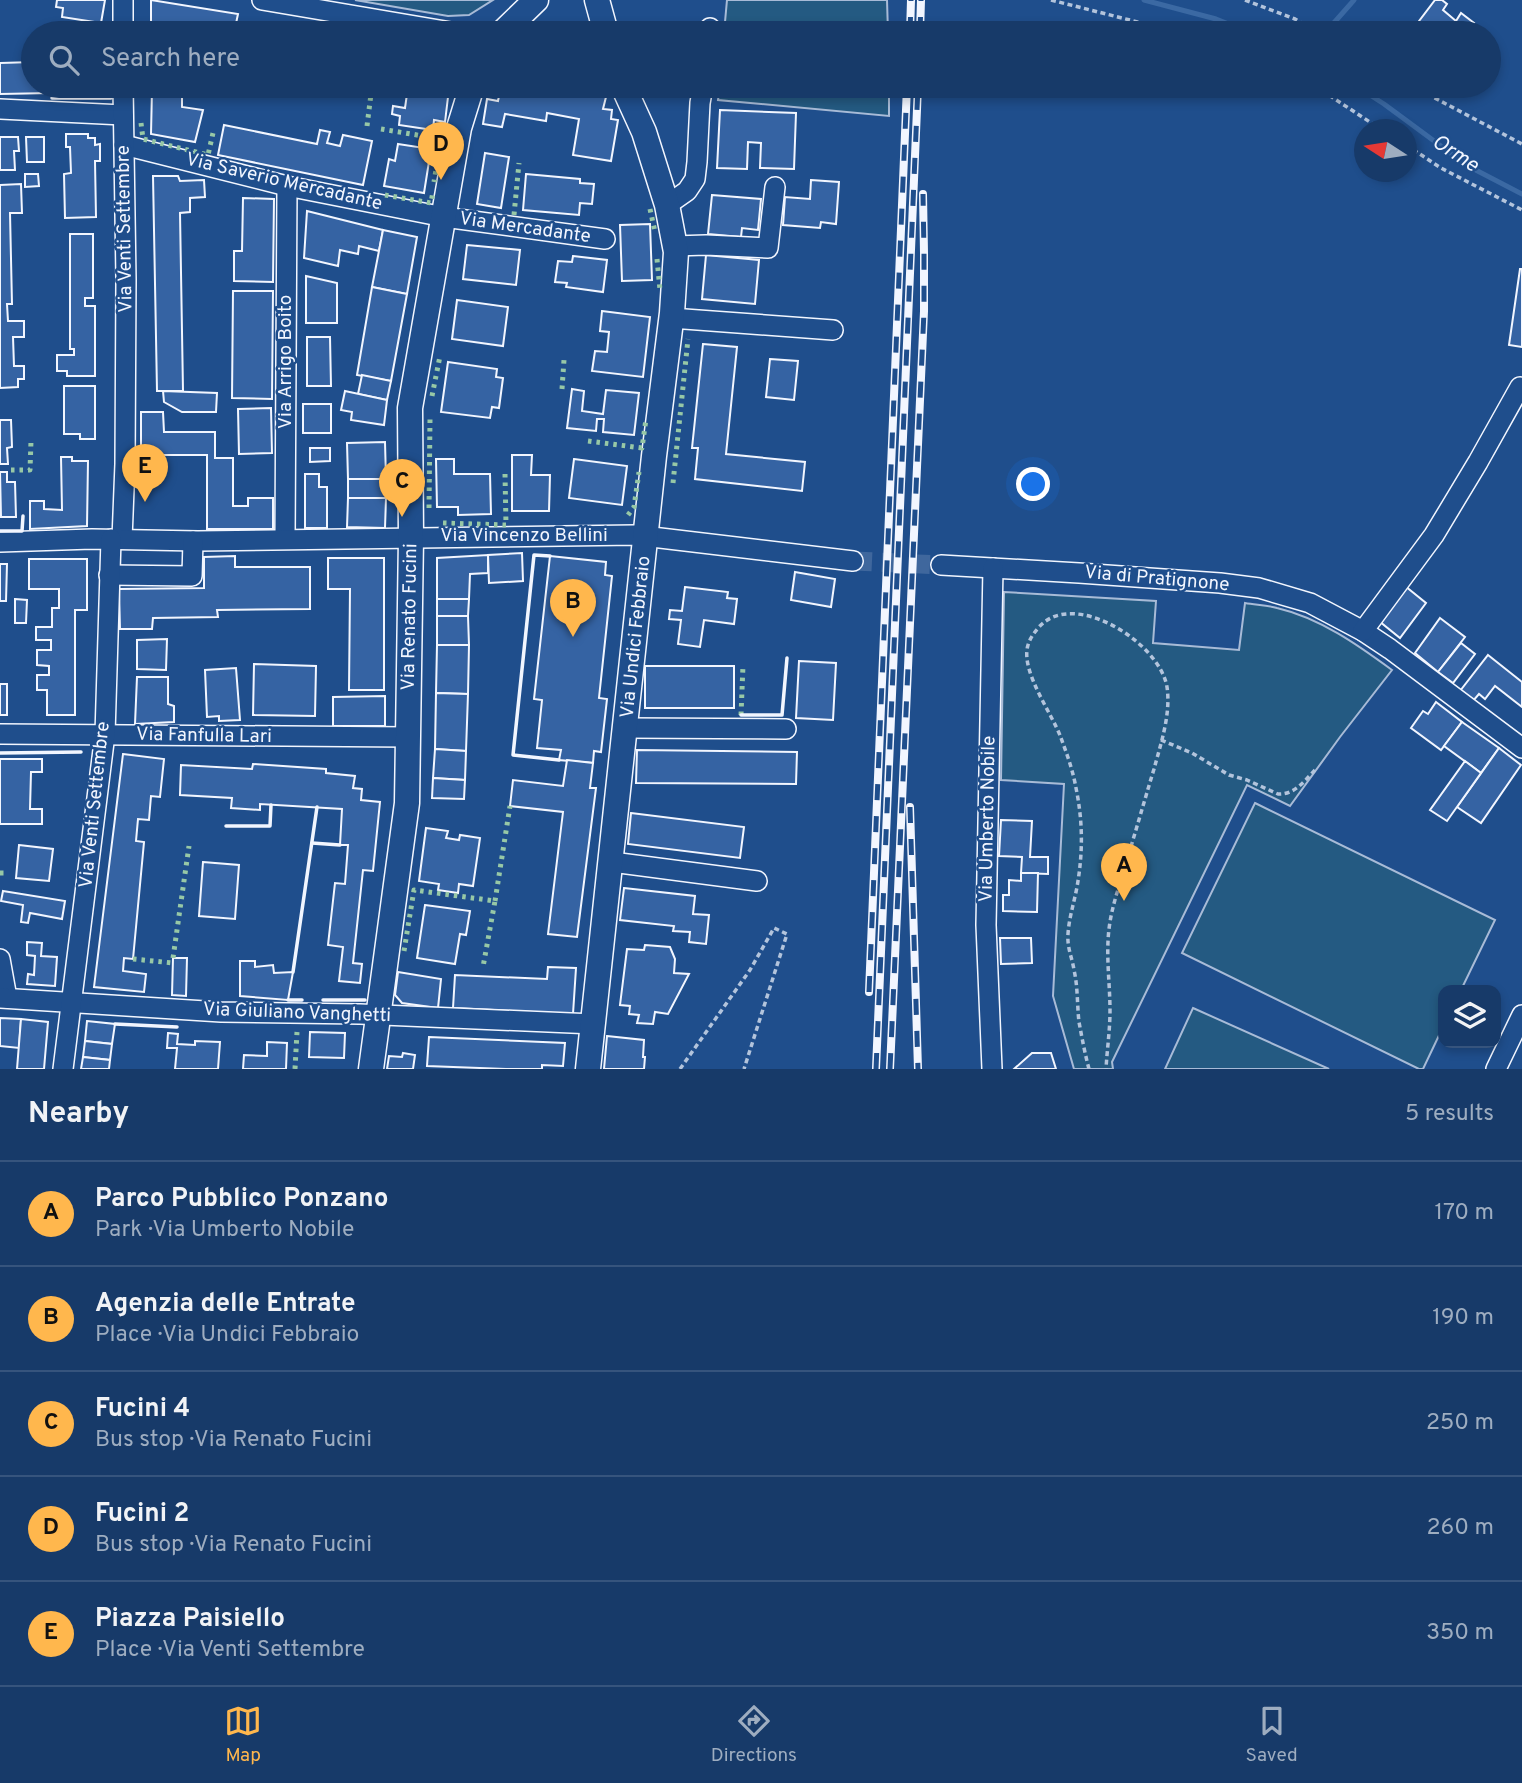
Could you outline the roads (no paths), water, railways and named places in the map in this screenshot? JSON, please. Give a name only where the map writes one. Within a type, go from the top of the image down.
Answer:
[{"type":"main road","points":[[514,21],[536,0]]},
{"type":"main road","points":[[597,0],[603,21]]},
{"type":"main road","name":"Via Renato Fucini","points":[[371,1069],[407,803],[410,408],[459,128],[468,98]]},
{"type":"main road","name":"Via Undici Febbraio","points":[[588,1069],[676,252],[667,205],[645,132],[629,98]]},
{"type":"street","points":[[123,0],[123,21]]},
{"type":"street","points":[[262,0],[386,21]]},
{"type":"street","name":"Via Venti Settembre","points":[[63,1069],[105,734],[109,575],[125,464],[123,98]]},
{"type":"street","points":[[667,205],[687,191],[695,179],[701,98]]},
{"type":"street","points":[[0,109],[123,115]]},
{"type":"street","name":"Via Saverio Mercadante","points":[[124,145],[287,186],[444,217]]},
{"type":"street","name":"Via Arrigo Boito","points":[[285,539],[287,186]]},
{"type":"street","points":[[674,246],[768,248],[775,187]]},
{"type":"street","name":"Via Mercadante","points":[[444,217],[605,239]]},
{"type":"street","points":[[671,318],[833,330]]},
{"type":"street","points":[[1363,631],[1434,535],[1520,387]]},
{"type":"street","name":"Via Vincenzo Bellini","points":[[0,542],[646,536],[853,561]]},
{"type":"street","points":[[109,575],[192,576],[193,541]]},
{"type":"street","name":"Via di Pratignone","points":[[941,565],[1178,580],[1259,588],[1310,603],[1363,631],[1390,649],[1522,748]]},
{"type":"street","name":"Via Umberto Nobile","points":[[992,1069],[986,925],[993,568]]},
{"type":"street","points":[[626,728],[786,729]]},
{"type":"street","name":"Via Fanfulla Lari","points":[[0,734],[408,737]]},
{"type":"street","points":[[612,862],[757,881]]},
{"type":"street","points":[[0,959],[4,998]]},
{"type":"street","name":"Via Giuliano Vanghetti","points":[[4,998],[221,1012],[594,1024]]},
{"type":"street","points":[[1496,1069],[1522,1015]]},
{"type":"waterway","name":"Orme","points":[[1144,0],[1221,21]]},
{"type":"waterway","points":[[1336,21],[1354,0]]},
{"type":"waterway","name":"Orme","points":[[1375,98],[1468,166],[1522,194]]},
{"type":"tunnel","points":[[853,561],[941,565]]},
{"type":"railway","points":[[910,21],[911,0]]},
{"type":"railway","points":[[920,21],[921,0]]},
{"type":"railway","points":[[869,992],[906,98]]},
{"type":"railway","points":[[876,1069],[917,98]]},
{"type":"railway","points":[[890,1069],[924,311],[923,194]]},
{"type":"railway","points":[[910,807],[918,1069]]},
{"type":"place","name":"Fucini 2","points":[[441,180]]},
{"type":"place","name":"Piazza Paisiello","points":[[145,502]]},
{"type":"place","name":"Fucini 4","points":[[402,517]]},
{"type":"place","name":"Agenzia delle Entrate","points":[[573,637]]},
{"type":"place","name":"Parco Pubblico Ponzano","points":[[1124,901]]}]
